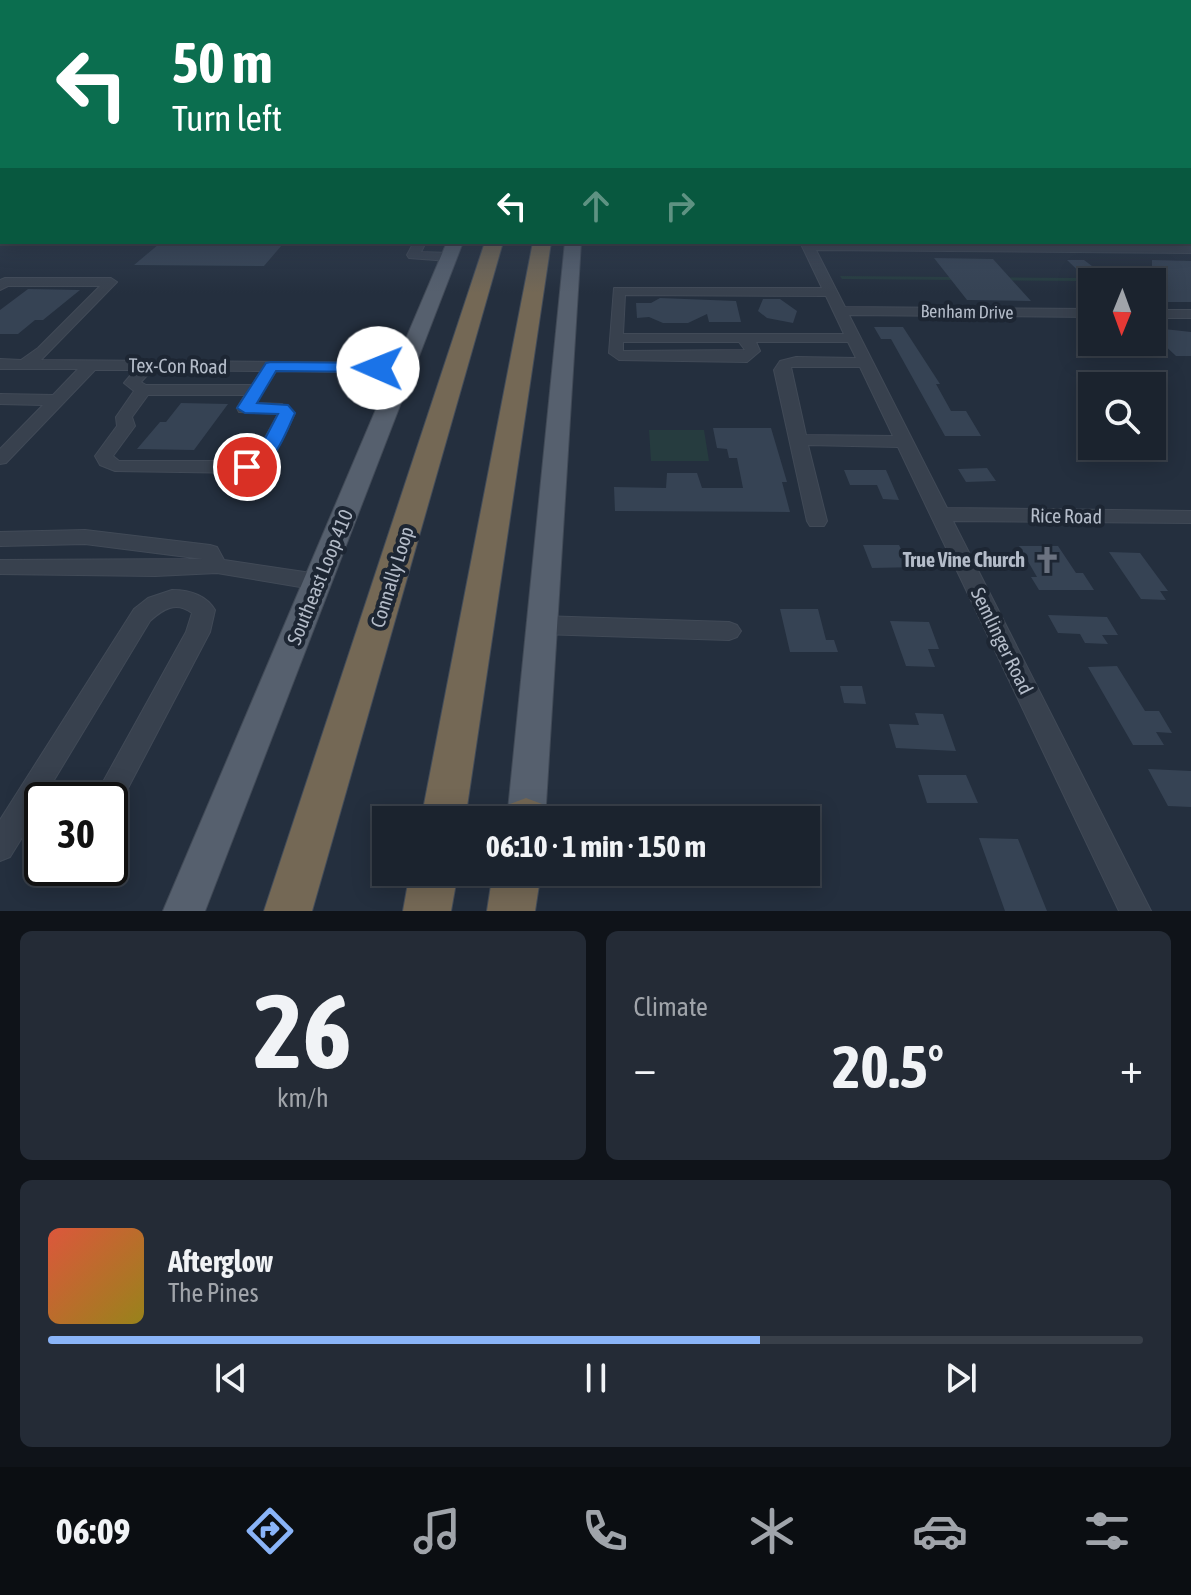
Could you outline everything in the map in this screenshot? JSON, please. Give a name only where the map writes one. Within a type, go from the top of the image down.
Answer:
[{"type":"highway","name":"Connally Loop","points":[[288,911],[493,244]]},
{"type":"highway","points":[[445,806],[542,244]]},
{"type":"highway","points":[[427,911],[431,886]]},
{"type":"highway","points":[[511,911],[517,886]]},
{"type":"main road","points":[[527,806],[573,244]]},
{"type":"main road","name":"Southeast Loop 410","points":[[184,911],[452,249]]},
{"type":"main road","points":[[519,911],[520,886]]},
{"type":"street","points":[[419,244],[413,255],[452,249]]},
{"type":"street","points":[[807,244],[1191,249]]},
{"type":"street","name":"Semlinger Road","points":[[807,244],[1135,911]]},
{"type":"street","points":[[802,281],[760,286],[619,291],[616,353],[747,357],[753,351],[749,342],[742,338],[855,338]]},
{"type":"street","points":[[0,286],[5,282],[111,282],[43,351],[25,364]]},
{"type":"street","name":"Benham Drive","points":[[760,286],[837,302],[1078,312]]},
{"type":"street","points":[[1166,314],[1191,314]]},
{"type":"street","points":[[817,521],[782,370],[785,364],[866,363]]},
{"type":"street","name":"Tex-Con Road","points":[[0,364],[405,368]]},
{"type":"street","points":[[0,459],[91,365]]},
{"type":"street","points":[[148,365],[132,383],[143,390],[257,390]]},
{"type":"street","points":[[143,390],[124,417],[126,426],[104,456],[106,461],[115,466],[247,467],[265,455],[287,413],[282,409],[245,408],[271,367]]},
{"type":"street","points":[[0,399],[57,400]]},
{"type":"street","points":[[798,440],[905,442]]},
{"type":"street","name":"Rice Road","points":[[940,514],[1191,517]]},
{"type":"street","points":[[0,539],[85,537],[132,542],[210,552],[217,566]]},
{"type":"street","points":[[0,567],[217,566],[318,582]]},
{"type":"street","points":[[51,782],[142,615],[153,604],[166,598],[196,602],[204,610],[198,632],[117,782]]},
{"type":"street","points":[[540,625],[729,631]]},
{"type":"street","points":[[0,847],[24,826]]},
{"type":"green space","points":[[840,276],[1078,278],[1078,281],[842,279]]},
{"type":"green space","points":[[1166,279],[1191,279],[1191,282],[1166,282]]},
{"type":"green space","points":[[649,430],[704,430],[709,461],[651,461]]},
{"type":"building","points":[[159,244],[282,245],[264,266],[134,265]]},
{"type":"building","points":[[934,258],[993,259],[1031,301],[967,300]]},
{"type":"building","points":[[1067,260],[1084,260],[1092,266],[1078,268],[1078,271]]},
{"type":"building","points":[[1152,260],[1191,261],[1191,302],[1166,302],[1166,268],[1152,268]]},
{"type":"building","points":[[28,289],[80,290],[43,320],[35,320],[18,334],[0,334],[0,310]]},
{"type":"building","points":[[660,298],[736,301],[741,322],[709,322],[707,314],[688,323],[663,323],[649,317],[637,318],[636,303],[651,303]]},
{"type":"building","points":[[763,299],[780,299],[797,311],[793,323],[767,318],[758,311]]},
{"type":"building","points":[[874,327],[903,327],[940,384],[936,384],[951,411],[966,411],[981,436],[945,436],[891,339],[881,339]]},
{"type":"building","points":[[1166,329],[1191,332],[1191,356],[1176,356],[1166,347]]},
{"type":"building","points":[[181,403],[228,404],[194,450],[137,449],[160,422],[166,422]]},
{"type":"building","points":[[713,428],[771,428],[787,482],[782,482],[790,512],[615,511],[614,487],[666,488],[667,473],[697,473],[702,488],[743,488],[737,458],[729,458],[727,449],[717,448]]},
{"type":"building","points":[[987,468],[996,481],[966,482],[958,469]]},
{"type":"building","points":[[844,470],[886,470],[899,500],[883,499],[877,485],[850,485]]},
{"type":"building","points":[[863,545],[899,545],[904,555],[913,555],[919,567],[872,568]]},
{"type":"building","name":"True Vine Church","points":[[1019,546],[1058,546],[1076,573],[1083,573],[1094,590],[1039,590],[1031,577],[1037,577]]},
{"type":"building","points":[[1109,552],[1140,553],[1168,591],[1160,591],[1166,600],[1141,599]]},
{"type":"building","points":[[780,609],[818,609],[826,640],[834,640],[838,652],[790,652]]},
{"type":"building","points":[[1048,615],[1107,617],[1118,635],[1102,635],[1108,644],[1085,643],[1080,634],[1058,633]]},
{"type":"building","points":[[890,621],[929,622],[939,649],[928,649],[935,667],[906,666]]},
{"type":"building","points":[[1117,666],[1145,711],[1159,711],[1172,733],[1156,732],[1164,745],[1133,745],[1088,667]]},
{"type":"building","points":[[840,686],[862,686],[866,704],[844,703]]},
{"type":"building","points":[[915,713],[943,714],[956,751],[896,748],[889,724],[919,725]]},
{"type":"building","points":[[1148,769],[1191,771],[1191,807],[1168,806]]},
{"type":"building","points":[[918,775],[966,775],[978,803],[927,803]]},
{"type":"building","points":[[979,838],[1018,839],[1047,911],[1005,911]]},
{"type":"place","name":"True Vine Church","points":[[1047,560]]},
{"type":"route","points":[[247,467],[265,455],[287,413],[282,409],[245,408],[271,367],[378,368]]}]
